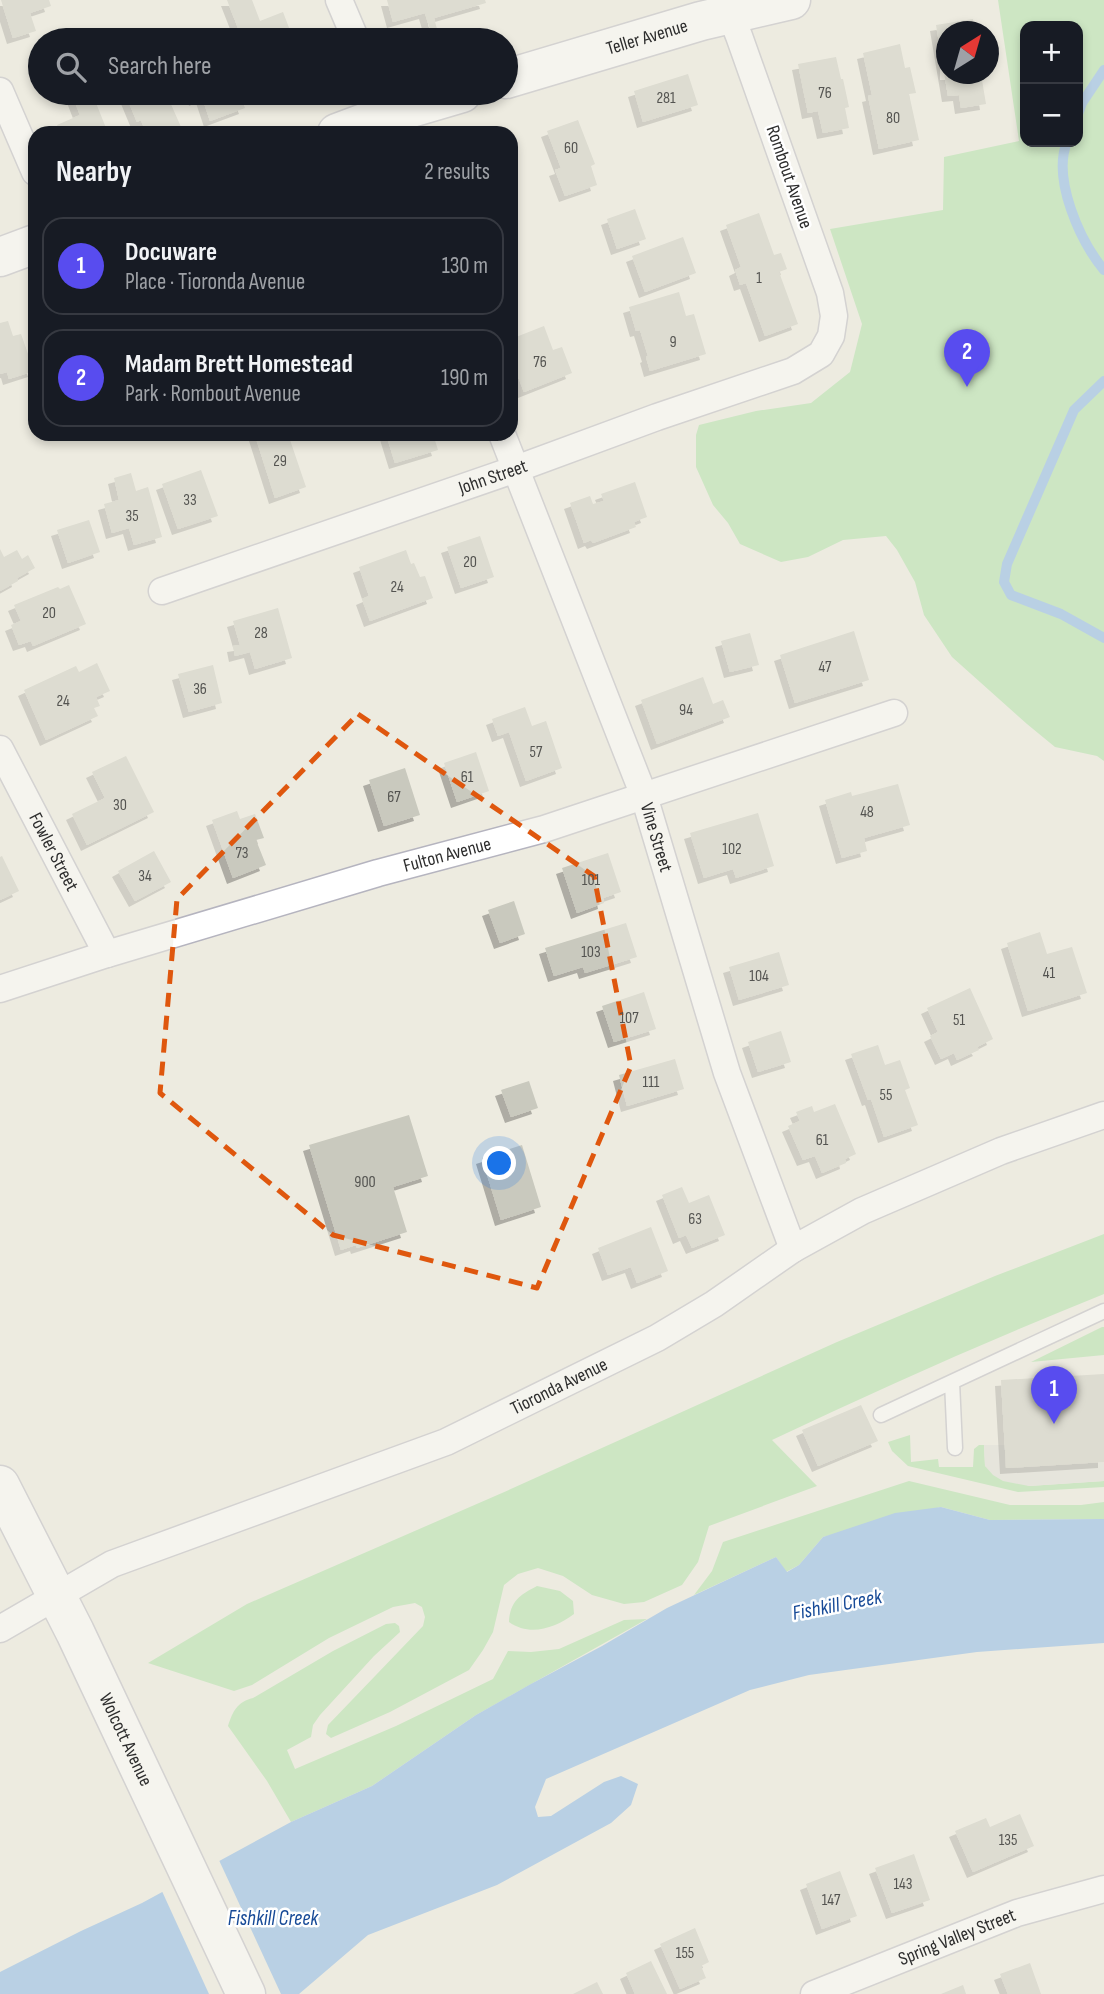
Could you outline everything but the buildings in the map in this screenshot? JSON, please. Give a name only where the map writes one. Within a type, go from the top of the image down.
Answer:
[{"type":"main road","name":"Teller Avenue","points":[[518,75],[727,7],[791,0]]},
{"type":"main road","points":[[352,126],[376,115],[415,105]]},
{"type":"main road","points":[[0,257],[28,247]]},
{"type":"main road","name":"Wolcott Avenue","points":[[0,1485],[120,1725],[246,1994]]},
{"type":"street","points":[[339,0],[351,28]]},
{"type":"street","name":"Rombout Avenue","points":[[727,7],[830,293],[834,316],[831,336],[821,354]]},
{"type":"street","points":[[0,92],[28,156]]},
{"type":"street","name":"John Street","points":[[162,591],[793,371],[821,354]]},
{"type":"street","name":"Vine Street","points":[[505,441],[644,796],[727,1073],[793,1249]]},
{"type":"street","name":"Fulton Avenue","points":[[0,989],[378,873],[544,829],[894,713]]},
{"type":"street","name":"Fowler Street","points":[[0,749],[107,954]]},
{"type":"street","name":"Tioronda Avenue","points":[[0,1629],[112,1564],[446,1442],[657,1338],[714,1304],[793,1249],[862,1211],[1001,1150],[1104,1115]]},
{"type":"street","name":"Spring Valley Street","points":[[814,1994],[1017,1913],[1104,1889]]},
{"type":"lane","points":[[881,1415],[1104,1311]]},
{"type":"lane","points":[[952,1381],[955,1448]]},
{"type":"highlighted area","points":[[358,714],[594,876],[631,1066],[537,1288],[333,1235],[160,1093],[177,899]]},
{"type":"green space","points":[[998,0],[1104,0],[1104,761],[1097,756],[1055,747],[952,657],[924,615],[915,582],[886,536],[843,540],[808,557],[781,562],[740,544],[713,505],[696,467],[696,435],[699,425],[756,411],[811,403],[850,372],[862,324],[830,229],[943,210],[944,157],[1019,141]]},
{"type":"green space","points":[[1104,1234],[1104,1294],[937,1364],[772,1440],[817,1486],[709,1526],[698,1562],[682,1585],[644,1602],[624,1604],[592,1595],[563,1576],[538,1568],[518,1574],[504,1585],[493,1632],[469,1670],[390,1712],[331,1738],[326,1734],[328,1725],[423,1626],[425,1617],[422,1607],[415,1603],[393,1607],[329,1638],[252,1685],[234,1691],[148,1663],[247,1604],[837,1342]]},
{"type":"green space","points":[[1102,1327],[1104,1355],[1031,1362]]},
{"type":"green space","points":[[910,1435],[911,1462],[938,1459],[939,1467],[973,1467],[974,1449],[984,1445],[985,1466],[1029,1486],[1104,1481],[1104,1487],[1018,1492],[908,1466],[892,1451],[888,1442]]},
{"type":"green space","points":[[909,1481],[1010,1505],[1081,1505],[1104,1502],[1104,1519],[990,1520],[941,1507],[823,1537],[799,1565],[786,1572],[776,1557],[694,1595],[712,1571],[723,1542]]},
{"type":"green space","points":[[537,1586],[560,1591],[573,1601],[574,1614],[551,1627],[534,1630],[517,1627],[509,1622],[511,1609],[517,1600]]},
{"type":"green space","points":[[647,1619],[476,1715],[372,1786],[291,1822],[267,1781],[228,1726],[234,1712],[243,1702],[386,1624],[395,1623],[400,1632],[320,1715],[313,1725],[311,1737],[287,1750],[295,1769],[396,1726],[493,1679],[508,1651],[559,1649],[624,1620]]},
{"type":"shaded area","points":[[984,1445],[1005,1445],[1007,1468],[1104,1462],[1104,1481],[1029,1486],[1003,1481],[985,1466]]},
{"type":"water","name":"Fishkill Creek","points":[[941,1507],[990,1520],[1104,1519],[1104,1643],[977,1652],[809,1675],[750,1690],[546,1779],[535,1807],[538,1817],[551,1816],[604,1782],[621,1776],[638,1784],[631,1805],[611,1823],[497,1885],[368,1935],[299,1994],[0,1994],[0,1972],[142,1903],[291,1822],[372,1786],[476,1715],[667,1608],[776,1557],[787,1572],[799,1565],[823,1537],[895,1513]]},
{"type":"pier","points":[[218,1858],[281,1994],[209,1994],[161,1889]]},
{"type":"waterway","points":[[1083,102],[1104,70]]},
{"type":"waterway","points":[[1066,147],[1063,174],[1071,209],[1086,243],[1104,270]]},
{"type":"waterway","points":[[1104,381],[1074,410],[1007,564],[1004,582],[1011,595],[1061,614],[1104,638]]},
{"type":"place","name":"Madam Brett Homestead","points":[[967,387]]},
{"type":"place","name":"Docuware","points":[[1054,1424]]}]
